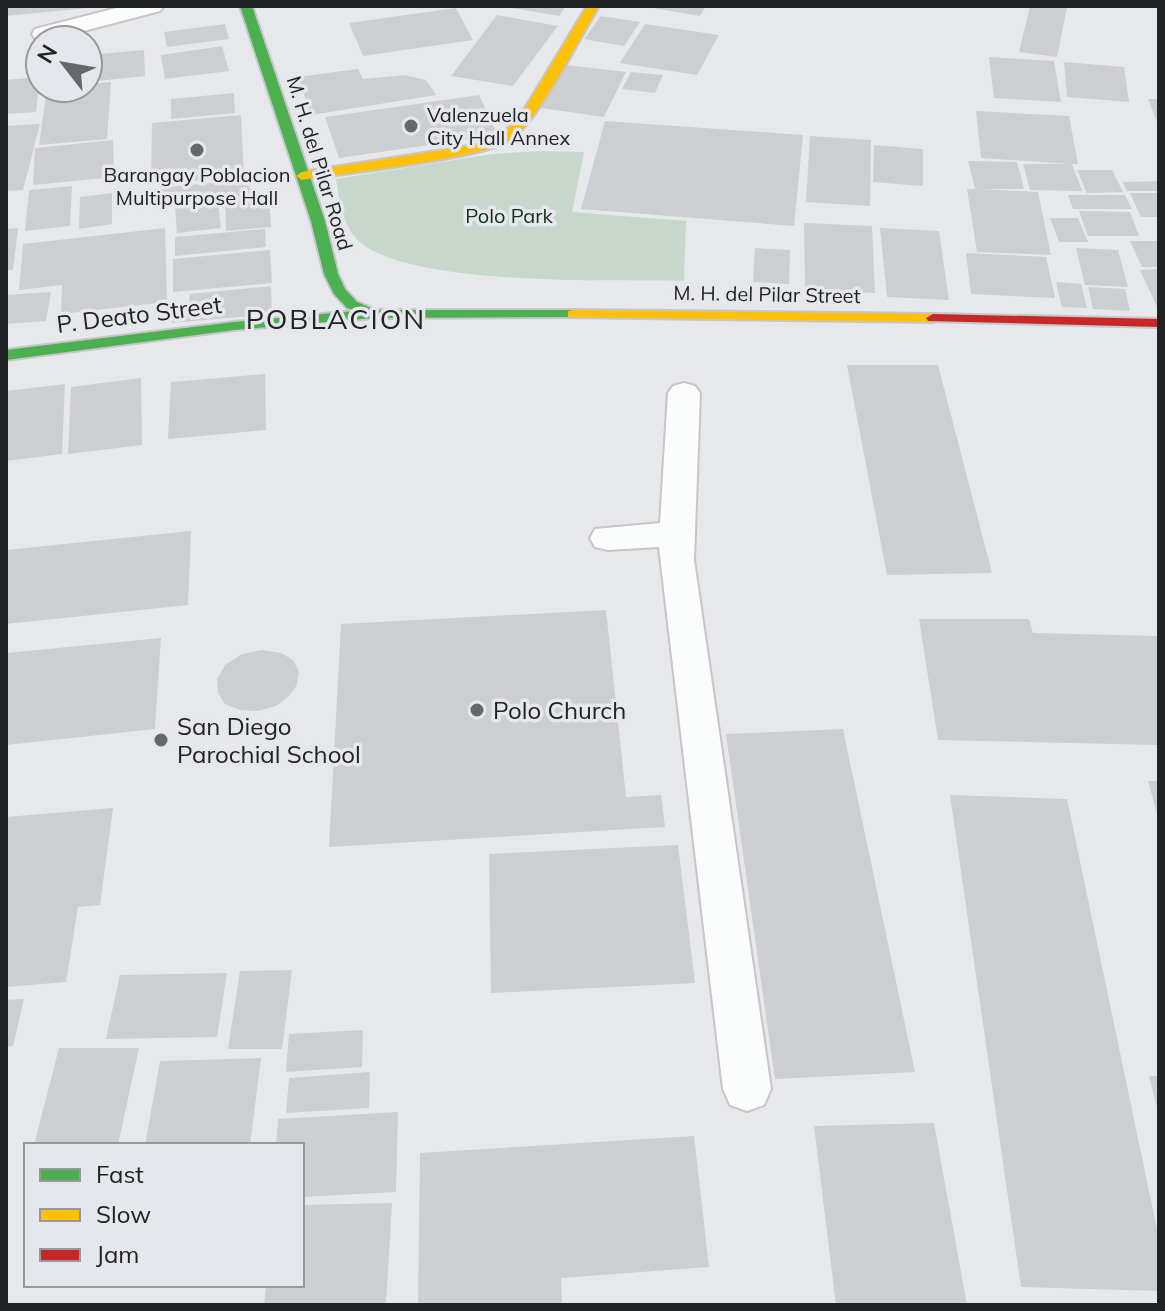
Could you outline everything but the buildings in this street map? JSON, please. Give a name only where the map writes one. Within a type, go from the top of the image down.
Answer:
[{"type":"main road","name":"M. H. del Pilar Road","points":[[246,6],[339,291],[352,305],[374,314]]},
{"type":"main road","points":[[302,176],[478,148],[505,138],[524,120],[593,6]]},
{"type":"main road","name":"M. H. del Pilar Street","points":[[374,314],[783,315],[1159,323]]},
{"type":"main road","name":"P. Deato Street","points":[[6,355],[234,326],[374,314]]},
{"type":"lane","points":[[83,24],[152,6]]},
{"type":"lane","points":[[684,393],[676,560],[747,1089]]},
{"type":"lane","points":[[608,538],[679,534]]},
{"type":"green space","name":"Polo Park","points":[[584,152],[572,212],[686,221],[684,281],[506,277],[454,272],[408,263],[372,250],[351,232],[343,213],[336,179],[492,154]]},
{"type":"traffic: fast","points":[[246,6],[318,221],[331,274],[339,291],[352,305],[374,314]]},
{"type":"traffic: fast","points":[[6,355],[234,326],[374,314],[573,314]]},
{"type":"traffic: slow","points":[[302,176],[478,148],[505,138],[524,120],[593,6]]},
{"type":"traffic: slow","points":[[573,314],[933,318]]},
{"type":"traffic: jam","points":[[933,318],[1159,323]]},
{"type":"place","name":"Valenzuela City Hall Annex","points":[[411,126]]},
{"type":"place","name":"Barangay Poblacion Multipurpose Hall","points":[[197,150]]},
{"type":"place","name":"Polo Church","points":[[477,710]]},
{"type":"place","name":"San Diego Parochial School","points":[[161,740]]},
{"type":"district","name":"POBLACION","points":[[336,318]]}]
